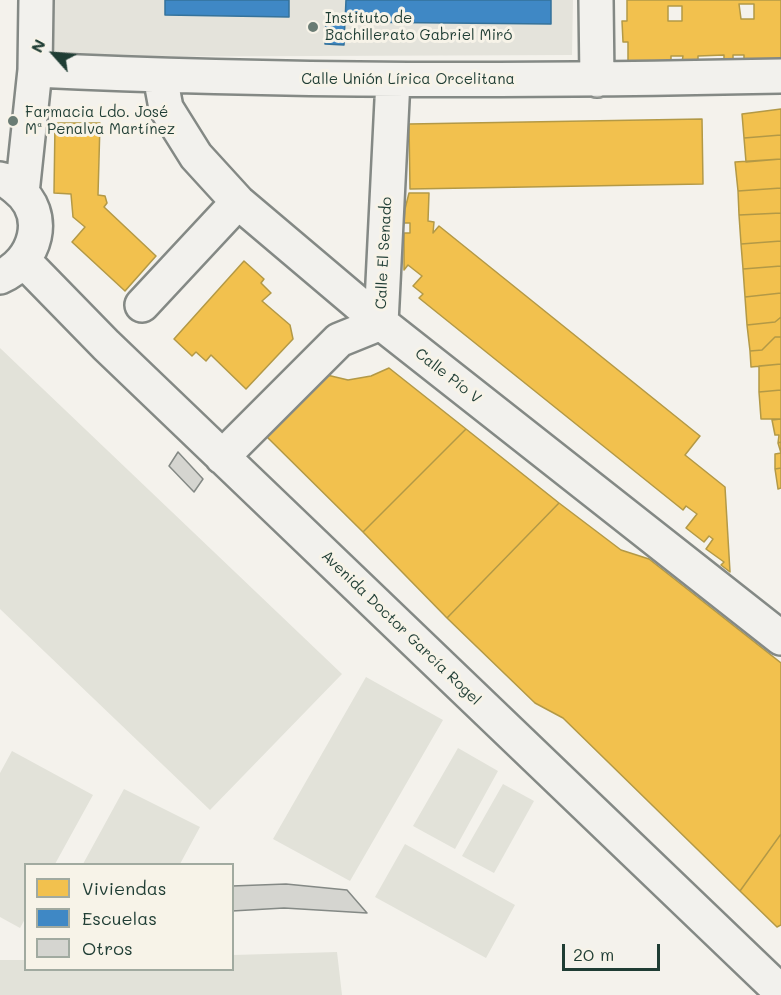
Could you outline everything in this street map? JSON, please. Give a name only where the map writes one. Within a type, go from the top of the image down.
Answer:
[{"type":"street","points":[[12,269],[33,245],[35,227],[32,208],[11,186],[35,70],[36,0]]},
{"type":"street","points":[[596,0],[597,80]]},
{"type":"street","name":"Calle Unión Lírica Orcelitana","points":[[35,70],[160,76],[393,80],[597,80],[781,76]]},
{"type":"street","name":"Calle Pío V","points":[[160,76],[166,108],[196,156],[238,202],[381,323],[781,638]]},
{"type":"street","name":"Calle El Senado","points":[[222,457],[339,340],[381,323],[393,80]]},
{"type":"street","points":[[142,304],[238,202]]},
{"type":"street","name":"Avenida Doctor García Rogel","points":[[12,269],[106,345],[781,992]]},
{"type":"shaded area","name":"Instituto de Bachillerato Gabriel Miró","points":[[55,0],[573,0],[572,55],[53,57]]},
{"type":"shaded area","points":[[0,348],[342,674],[210,810],[0,609]]},
{"type":"shaded area","points":[[366,677],[443,720],[350,881],[273,839]]},
{"type":"shaded area","points":[[458,748],[498,771],[455,849],[413,826]]},
{"type":"shaded area","points":[[12,751],[93,795],[56,863],[24,863],[24,921],[20,928],[0,917],[0,773]]},
{"type":"shaded area","points":[[503,784],[534,801],[494,873],[462,856]]},
{"type":"shaded area","points":[[124,789],[200,827],[181,863],[84,863]]},
{"type":"shaded area","points":[[405,844],[515,905],[486,958],[375,897]]},
{"type":"shaded area","points":[[337,952],[342,995],[0,995],[0,960],[24,960],[24,971],[234,971],[234,955]]},
{"type":"building: Viviendas","points":[[627,0],[781,0],[781,61],[744,62],[744,55],[733,55],[733,61],[724,61],[724,55],[698,56],[698,62],[682,62],[683,56],[671,56],[671,62],[628,62],[628,42],[623,42],[622,21],[627,21]],"holes":[[[739,4],[754,4],[754,19],[741,19]],[[668,6],[682,6],[682,21],[668,21]]]},
{"type":"building: Viviendas","points":[[781,109],[781,135],[744,138],[742,114]]},
{"type":"building: Viviendas","points":[[702,119],[703,184],[410,189],[409,124]]},
{"type":"building: Viviendas","points":[[55,123],[100,123],[98,195],[105,196],[107,203],[104,207],[156,256],[125,291],[72,242],[85,227],[73,217],[71,194],[54,193]]},
{"type":"building: Viviendas","points":[[781,135],[781,159],[746,162],[744,138]]},
{"type":"building: Viviendas","points":[[781,159],[781,188],[738,191],[735,162]]},
{"type":"building: Viviendas","points":[[781,188],[781,213],[739,215],[738,191]]},
{"type":"building: Viviendas","points":[[409,193],[429,193],[428,221],[434,222],[433,233],[439,226],[700,436],[685,455],[725,487],[730,572],[721,565],[724,562],[706,549],[713,539],[709,536],[704,542],[686,528],[697,514],[686,506],[683,510],[419,298],[423,294],[413,286],[422,276],[408,265],[404,270],[404,233],[410,233],[410,223],[404,223]]},
{"type":"building: Viviendas","points":[[781,213],[781,241],[741,244],[739,215]]},
{"type":"building: Viviendas","points":[[781,241],[781,266],[743,269],[741,244]]},
{"type":"building: Viviendas","points":[[244,261],[264,279],[261,283],[271,293],[262,301],[290,325],[293,339],[246,389],[211,355],[206,361],[196,352],[192,356],[174,339]]},
{"type":"building: Viviendas","points":[[781,266],[781,293],[745,297],[743,269]]},
{"type":"building: Viviendas","points":[[781,293],[781,317],[775,322],[747,325],[745,297]]},
{"type":"building: Viviendas","points":[[781,317],[781,337],[775,337],[762,350],[750,351],[747,325],[775,322]]},
{"type":"building: Viviendas","points":[[775,337],[781,337],[781,364],[751,367],[750,351],[762,350]]},
{"type":"building: Viviendas","points":[[781,364],[781,390],[759,392],[759,366]]},
{"type":"building: Viviendas","points":[[389,368],[466,429],[363,532],[267,437],[327,375],[348,380],[371,376]]},
{"type":"building: Viviendas","points":[[781,390],[781,419],[761,419],[759,392]]},
{"type":"building: Viviendas","points":[[781,419],[781,442],[778,443],[779,435],[775,435],[772,420]]},
{"type":"building: Viviendas","points":[[466,429],[559,503],[447,618],[363,532]]},
{"type":"building: Viviendas","points":[[781,453],[781,468],[775,469],[775,454]]},
{"type":"building: Viviendas","points":[[781,468],[781,488],[778,489],[775,469]]},
{"type":"building: Viviendas","points":[[559,503],[621,550],[649,559],[781,663],[781,834],[740,891],[563,718],[535,703],[447,618]]},
{"type":"building: Viviendas","points":[[781,834],[781,925],[777,927],[740,891]]},
{"type":"building: Escuelas","points":[[165,0],[289,0],[289,17],[165,15]]},
{"type":"building: Escuelas","points":[[346,0],[551,0],[551,24],[345,22]]},
{"type":"building: Escuelas","points":[[326,19],[345,20],[344,45],[325,44]]},
{"type":"building: Otros","points":[[178,452],[203,479],[194,492],[169,466]]},
{"type":"building: Otros","points":[[286,884],[347,890],[367,913],[284,908],[234,911],[234,886]]},
{"type":"place","name":"Instituto de Bachillerato Gabriel Miró","points":[[313,27]]},
{"type":"place","name":"Farmacia Ldo. José Mª Penalva Martínez","points":[[13,121]]}]
